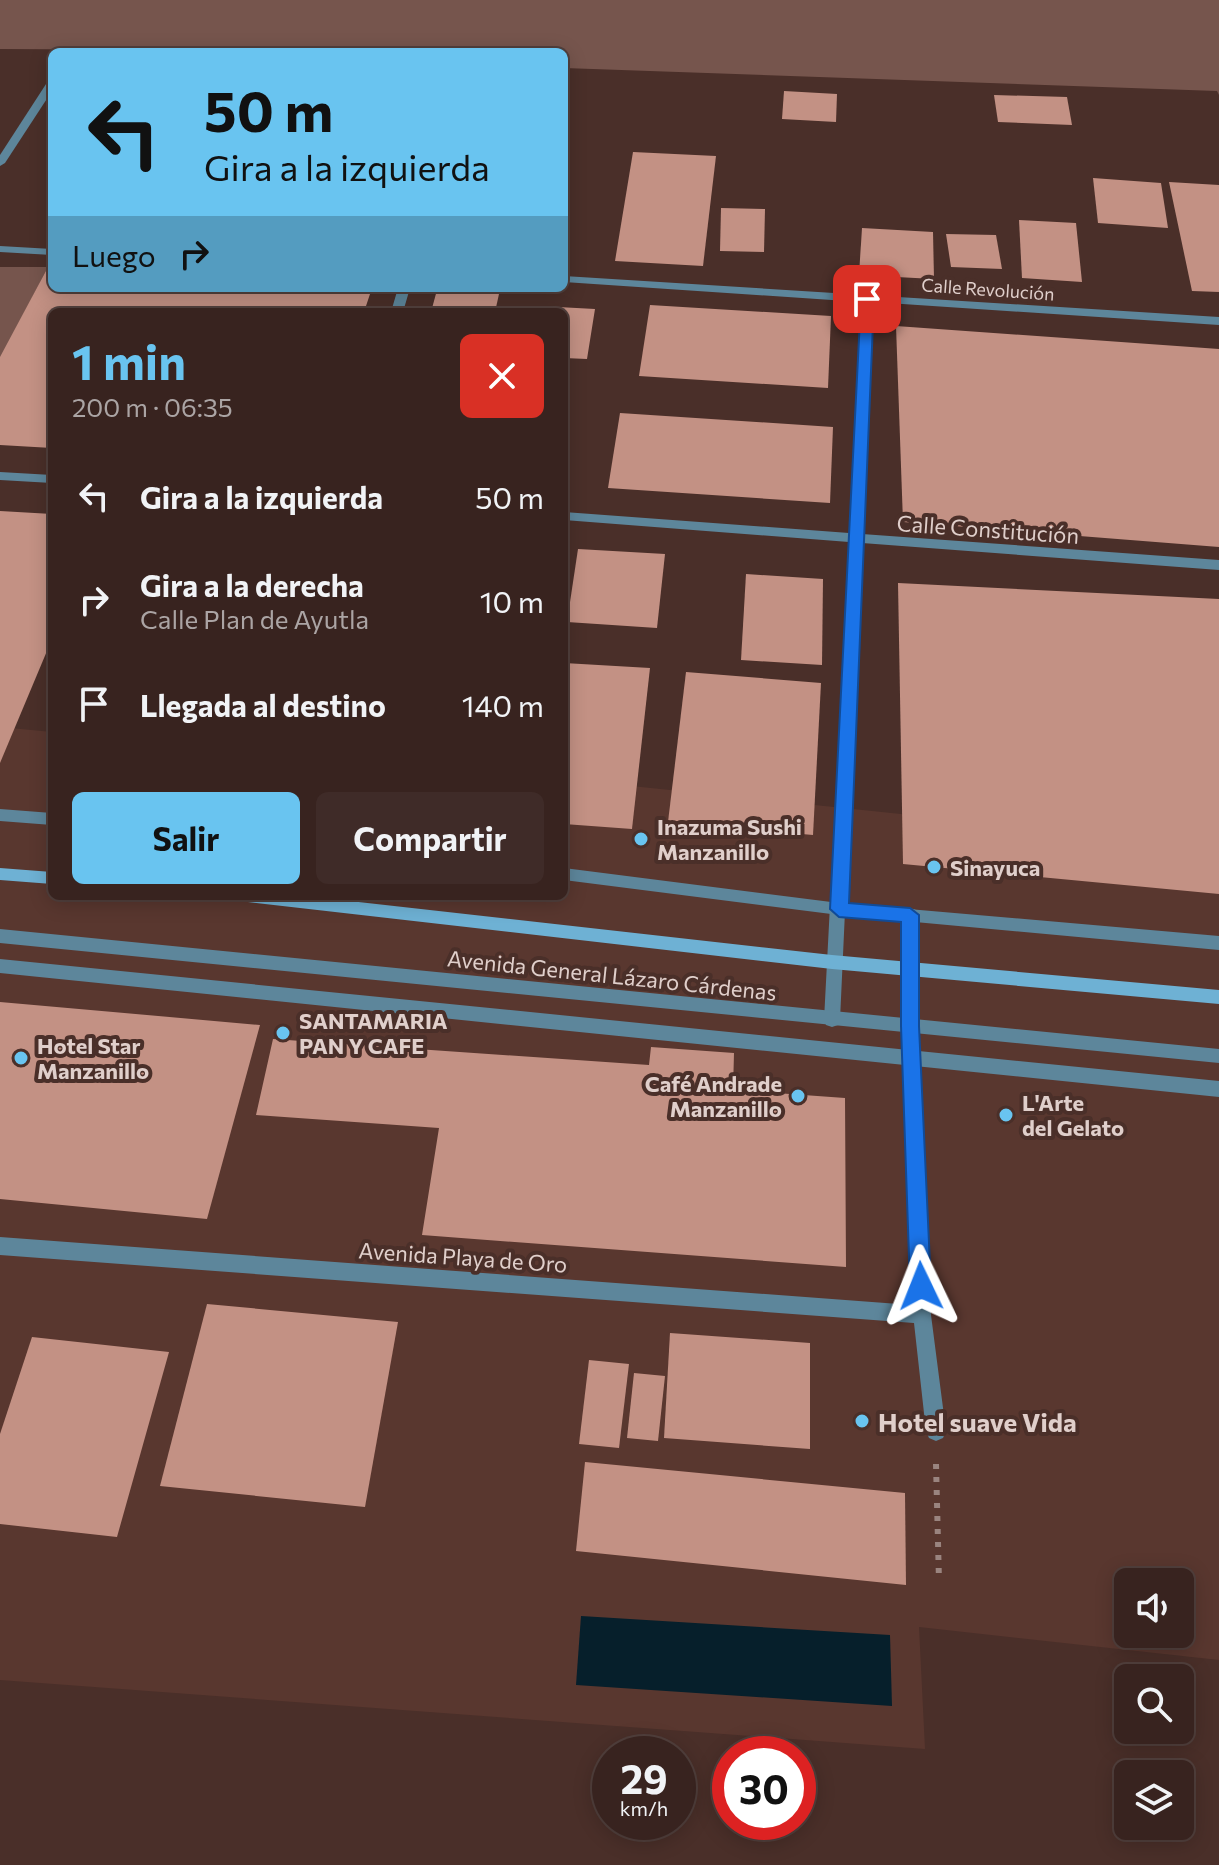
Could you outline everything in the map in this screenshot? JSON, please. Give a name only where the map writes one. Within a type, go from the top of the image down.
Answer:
[{"type":"main road","points":[[0,874],[48,878]]},
{"type":"main road","name":"Avenida General Lázaro Cárdenas","points":[[283,900],[832,962],[1219,997]]},
{"type":"street","points":[[0,163],[48,89]]},
{"type":"street","points":[[0,249],[48,252]]},
{"type":"street","name":"Calle Revolución","points":[[568,279],[1219,321]]},
{"type":"street","points":[[832,1020],[832,962],[839,909],[867,299]]},
{"type":"street","points":[[0,476],[48,479]]},
{"type":"street","name":"Calle Constitución","points":[[568,516],[1219,565]]},
{"type":"street","points":[[0,815],[48,819]]},
{"type":"street","points":[[568,875],[839,909],[1219,943]]},
{"type":"street","points":[[910,915],[910,1026],[922,1315],[936,1431]]},
{"type":"street","name":"Avenida General Lázaro Cárdenas","points":[[0,936],[1219,1056]]},
{"type":"street","points":[[0,966],[911,1055],[1219,1089]]},
{"type":"street","name":"Avenida Playa de Oro","points":[[0,1246],[922,1315]]},
{"type":"path","points":[[936,1431],[939,1581]]},
{"type":"shaded area","points":[[0,0],[1219,0],[1219,95],[1217,91],[568,68],[568,48],[0,49]]},
{"type":"shaded area","points":[[0,267],[48,267],[1,357],[0,357]]},
{"type":"shaded area","points":[[0,727],[48,732],[48,900],[568,900],[568,779],[1219,847],[1219,1660],[919,1627],[925,1749],[816,1741],[816,1736],[751,1736],[0,1680]]},
{"type":"water","points":[[581,1616],[890,1635],[892,1706],[576,1685]]},
{"type":"building","points":[[784,91],[837,94],[836,122],[782,119]]},
{"type":"building","points":[[994,95],[1067,97],[1072,125],[998,122]]},
{"type":"building","points":[[633,152],[716,156],[703,266],[615,261]]},
{"type":"building","points":[[1093,178],[1161,183],[1168,228],[1098,223]]},
{"type":"building","points":[[1169,182],[1219,185],[1219,292],[1192,291]]},
{"type":"building","points":[[721,208],[765,209],[764,252],[720,251]]},
{"type":"building","points":[[1019,220],[1076,223],[1082,282],[1022,278]]},
{"type":"building","points":[[862,228],[933,232],[934,279],[859,275]]},
{"type":"building","points":[[946,234],[996,235],[1002,269],[951,267]]},
{"type":"building","points":[[48,267],[48,292],[371,292],[365,308],[48,308],[48,448],[0,445],[0,357]]},
{"type":"building","points":[[436,292],[499,294],[496,308],[432,308]]},
{"type":"building","points":[[650,305],[831,316],[828,388],[639,376]]},
{"type":"building","points":[[558,307],[595,309],[587,359],[568,358],[568,308]]},
{"type":"building","points":[[896,326],[1219,349],[1219,547],[903,522]]},
{"type":"building","points":[[620,413],[833,427],[830,503],[608,488]]},
{"type":"building","points":[[0,511],[48,514],[48,649],[0,763]]},
{"type":"building","points":[[578,549],[665,554],[657,628],[568,622]]},
{"type":"building","points":[[746,574],[823,579],[822,665],[741,660]]},
{"type":"building","points":[[898,583],[1219,599],[1219,894],[903,864]]},
{"type":"building","points":[[568,663],[650,668],[632,829],[568,824]]},
{"type":"building","points":[[686,672],[821,683],[813,835],[668,822]]},
{"type":"building","points":[[0,1002],[260,1025],[207,1219],[0,1199]]},
{"type":"building","points":[[273,1039],[649,1065],[651,1047],[734,1053],[733,1090],[845,1098],[846,1267],[422,1235],[439,1128],[256,1115]]},
{"type":"building","points":[[207,1304],[398,1322],[365,1507],[160,1486]]},
{"type":"building","points":[[670,1333],[810,1343],[810,1449],[664,1438]]},
{"type":"building","points":[[32,1337],[169,1352],[117,1537],[0,1524],[0,1434]]},
{"type":"building","points":[[589,1360],[629,1364],[619,1448],[579,1444]]},
{"type":"building","points":[[634,1373],[665,1376],[658,1441],[627,1438]]},
{"type":"building","points":[[585,1462],[905,1493],[906,1585],[576,1551]]},
{"type":"place","name":"Inazuma Sushi Manzanillo","points":[[641,839]]},
{"type":"place","name":"Sinayuca","points":[[934,867]]},
{"type":"place","name":"SANTAMARIA PAN Y CAFE","points":[[283,1033]]},
{"type":"place","name":"Hotel Star Manzanillo","points":[[21,1058]]},
{"type":"place","name":"Café Andrade Manzanillo","points":[[798,1096]]},
{"type":"place","name":"L'Arte del Gelato","points":[[1006,1115]]},
{"type":"place","name":"Hotel suave Vida","points":[[862,1421]]},
{"type":"route","points":[[867,299],[839,909],[910,915],[910,1026],[921,1286]]}]
